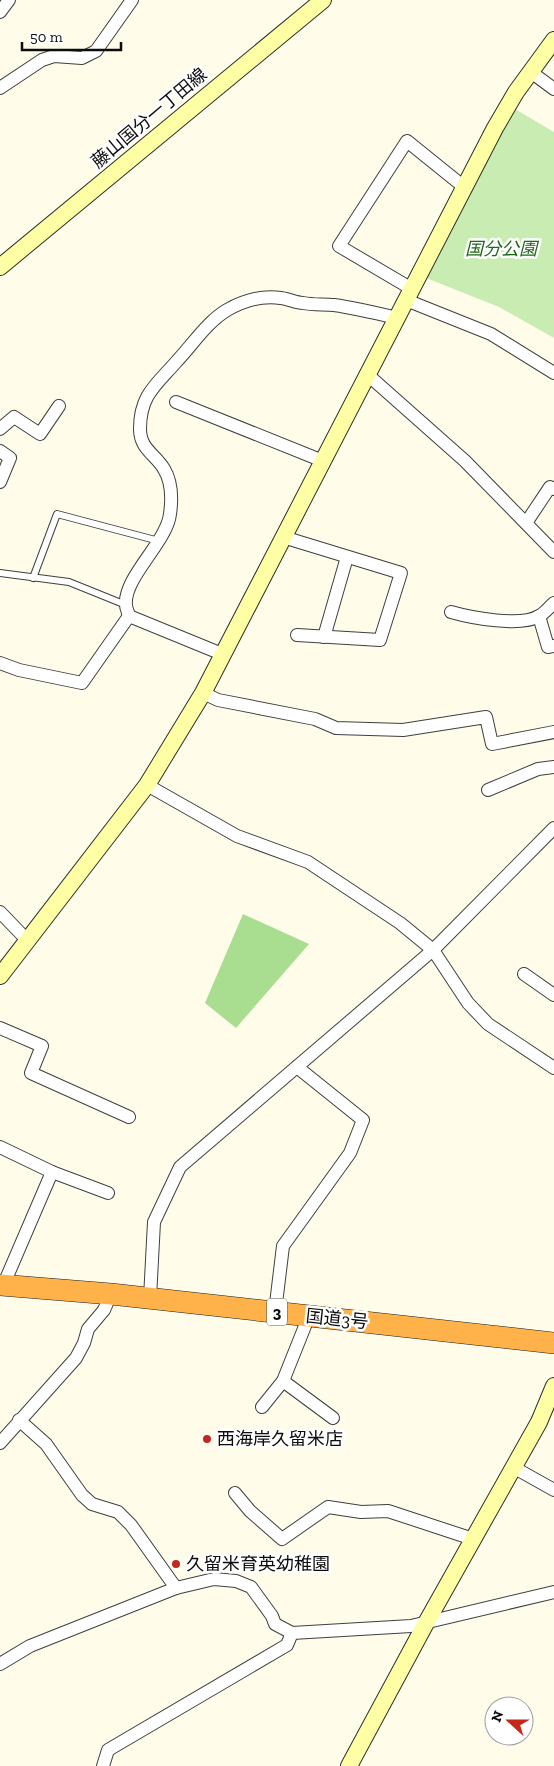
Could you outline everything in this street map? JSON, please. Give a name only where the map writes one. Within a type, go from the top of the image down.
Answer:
[{"type":"highway","name":"国道3号","points":[[2,1286],[150,1298],[554,1343]]},
{"type":"street","points":[[0,12],[9,0]]},
{"type":"street","points":[[0,88],[42,60],[54,56],[82,58],[96,50],[132,0]]},
{"type":"street","name":"藤山国分一丁田線","points":[[0,266],[323,0]]},
{"type":"street","points":[[0,976],[147,785],[203,693],[494,128],[516,92],[554,40]]},
{"type":"street","points":[[531,72],[554,89]]},
{"type":"street","points":[[464,187],[407,141],[339,246],[409,294],[491,334],[554,373]]},
{"type":"street","points":[[0,663],[19,670],[82,683],[128,610],[127,594],[138,572],[159,541],[170,517],[172,500],[170,484],[165,470],[144,447],[140,432],[140,413],[146,396],[209,324],[227,310],[262,297],[333,305],[397,318]]},
{"type":"street","points":[[368,375],[465,461],[554,552]]},
{"type":"street","points":[[176,402],[323,460]]},
{"type":"street","points":[[0,430],[14,417],[40,434],[59,406]]},
{"type":"street","points":[[0,450],[10,458],[0,482]]},
{"type":"street","points":[[526,523],[550,487],[554,489]]},
{"type":"street","points":[[283,537],[401,573],[380,640],[297,636]]},
{"type":"street","points":[[324,637],[348,557]]},
{"type":"street","points":[[451,612],[470,617],[523,621],[539,616],[554,603]]},
{"type":"street","points":[[128,610],[222,654]]},
{"type":"street","points":[[539,616],[548,647],[554,646]]},
{"type":"street","points":[[203,693],[218,700],[314,719],[336,728],[402,730],[486,717],[492,744],[554,732]]},
{"type":"street","points":[[488,790],[538,769],[554,767]]},
{"type":"street","points":[[147,785],[237,836],[308,862],[400,923],[432,950],[468,1003],[488,1024],[554,1068]]},
{"type":"street","points":[[150,1298],[154,1222],[180,1167],[432,950],[553,829]]},
{"type":"street","points":[[0,912],[27,940]]},
{"type":"street","points":[[524,974],[554,995]]},
{"type":"street","points":[[0,1028],[42,1046],[31,1073],[129,1117]]},
{"type":"street","points":[[275,1312],[283,1246],[350,1154],[363,1120],[296,1067]]},
{"type":"street","points":[[0,1147],[52,1172],[108,1193]]},
{"type":"street","points":[[2,1286],[52,1172]]},
{"type":"street","points":[[0,1443],[76,1358],[84,1343],[88,1329],[104,1310],[111,1294]]},
{"type":"street","points":[[262,1407],[283,1381],[309,1316]]},
{"type":"street","points":[[283,1381],[333,1418]]},
{"type":"street","points":[[350,1766],[426,1623],[539,1422],[554,1386]]},
{"type":"street","points":[[19,1420],[46,1444],[82,1495],[92,1504],[118,1512],[131,1525],[176,1588]]},
{"type":"street","points":[[513,1467],[554,1490]]},
{"type":"street","points":[[235,1493],[250,1511],[282,1539],[328,1507],[361,1512],[388,1511],[473,1539]]},
{"type":"street","points":[[0,1664],[30,1646],[176,1588],[214,1579],[236,1581],[251,1587],[272,1616],[275,1624],[292,1633],[411,1626],[554,1592]]},
{"type":"street","points":[[103,1766],[108,1750],[287,1645],[292,1633]]},
{"type":"lane","points":[[33,578],[57,514],[159,541]]},
{"type":"lane","points":[[0,574],[69,582],[128,610]]},
{"type":"green space","name":"国分公園","points":[[515,109],[554,132],[554,338],[499,307],[426,278],[509,115]]},
{"type":"green space","points":[[243,914],[309,944],[236,1028],[205,1003]]},
{"type":"place","name":"西海岸久留米店","points":[[207,1439]]},
{"type":"place","name":"久留米育英幼稚園","points":[[176,1564]]}]
